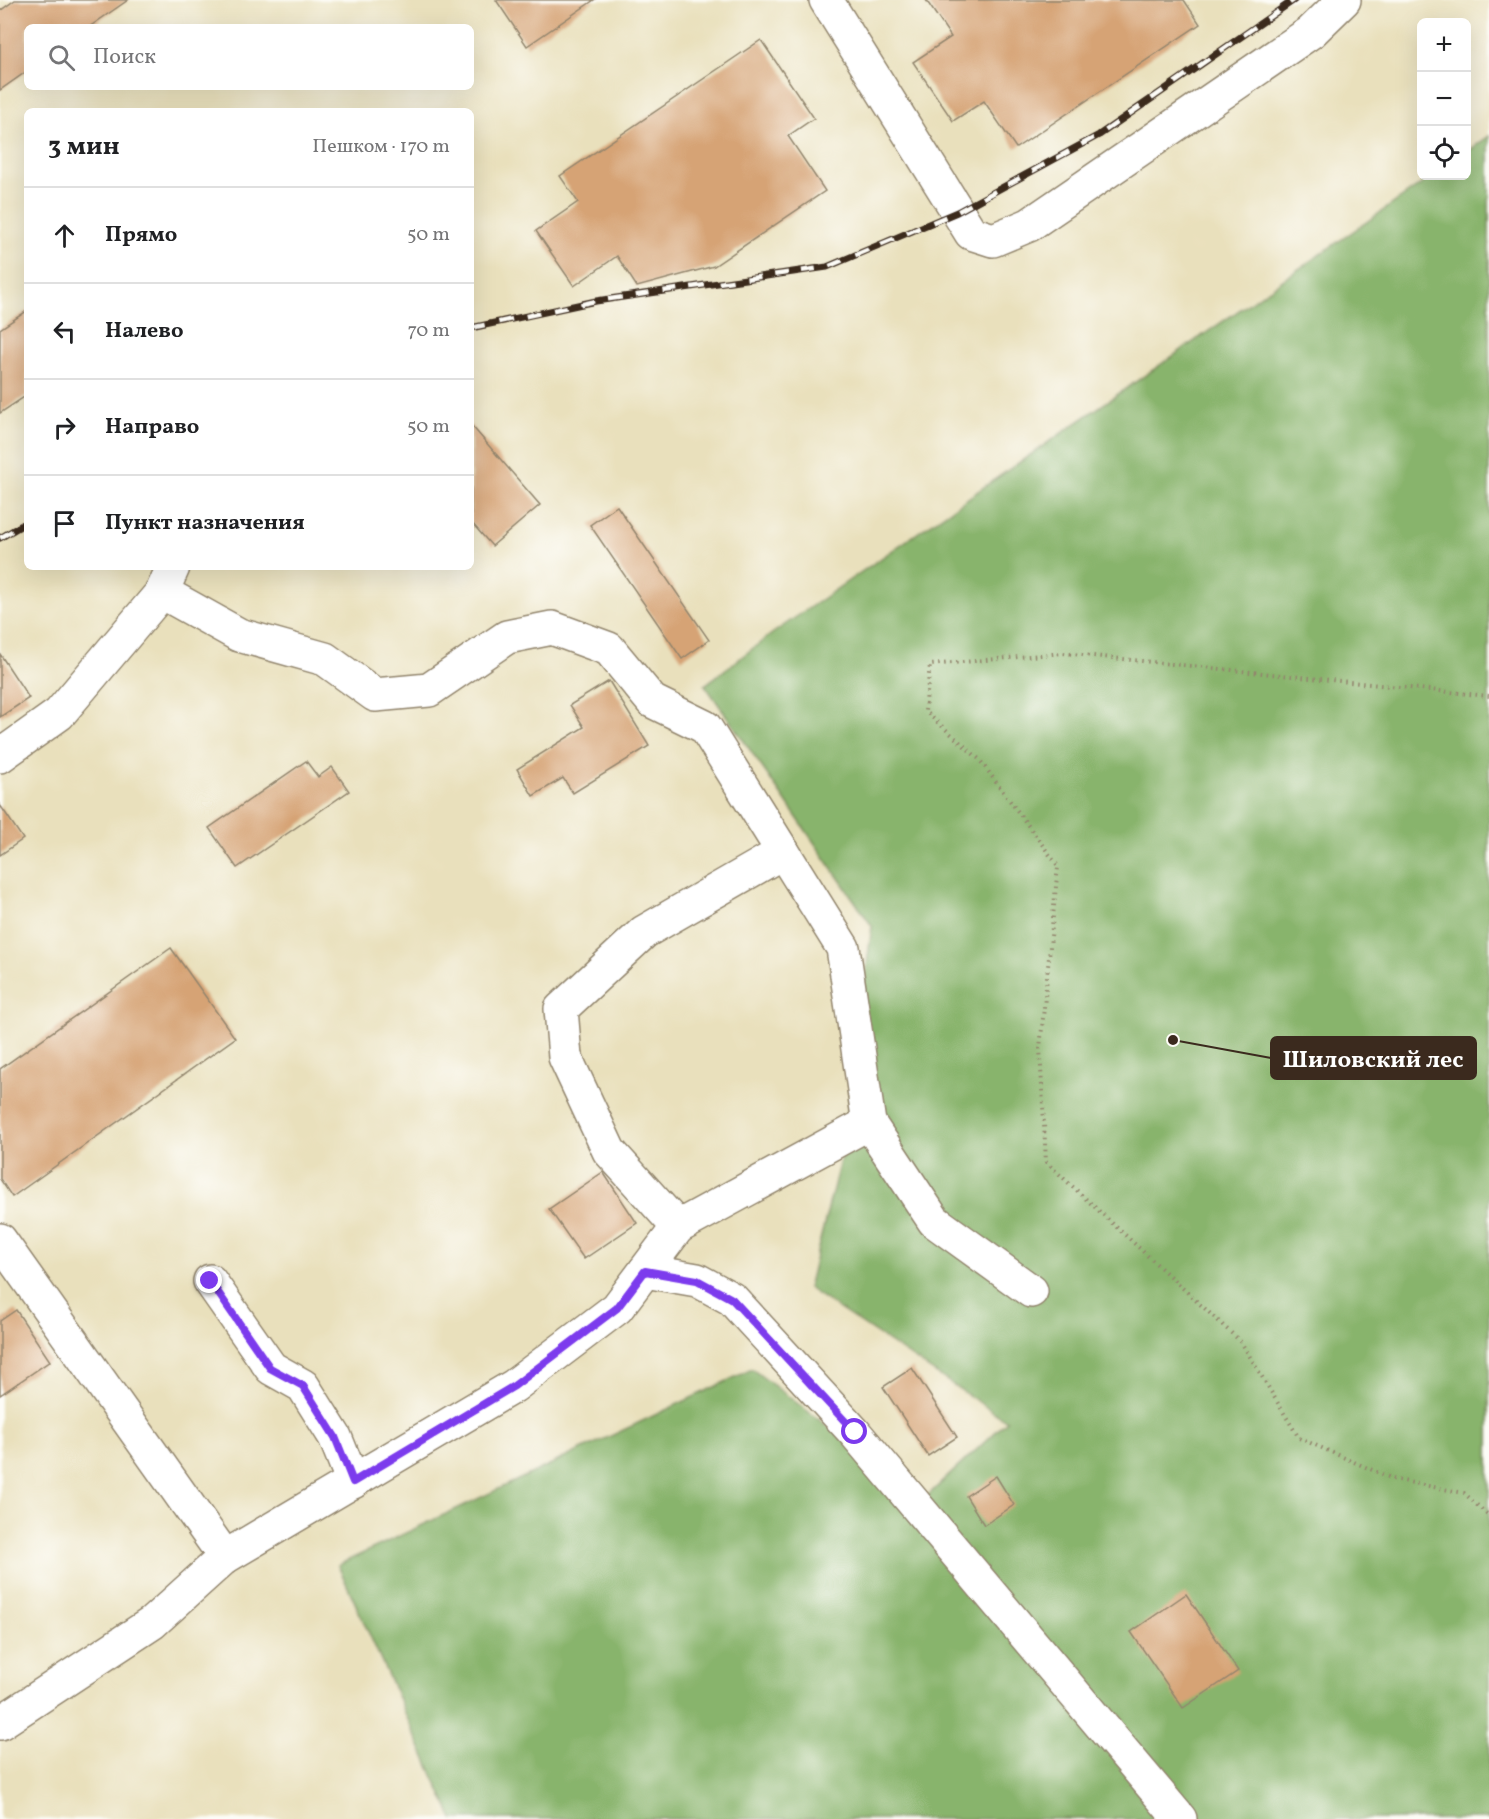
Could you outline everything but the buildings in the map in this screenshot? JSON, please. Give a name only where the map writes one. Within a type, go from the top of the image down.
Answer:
[{"type":"lane","points":[[826,0],[971,233],[993,240],[1029,225],[1311,32],[1344,0]]},
{"type":"lane","points":[[0,756],[59,714],[168,579],[239,635],[325,659],[375,695],[429,690],[507,637],[541,630],[552,628],[609,649],[652,701],[705,727],[843,948],[869,1123],[934,1221],[1031,1291]]},
{"type":"lane","points":[[678,1227],[609,1151],[565,1057],[561,1009],[644,933],[783,852]]},
{"type":"lane","points":[[0,1723],[152,1623],[225,1557],[514,1386],[617,1308],[678,1227],[869,1123]]},
{"type":"lane","points":[[0,1240],[225,1557]]},
{"type":"lane","points":[[645,1271],[697,1280],[732,1299],[855,1432],[1180,1819]]},
{"type":"lane","points":[[210,1281],[270,1368],[303,1386],[335,1437],[353,1482]]},
{"type":"path","points":[[1489,696],[1063,653],[930,664],[925,711],[979,759],[1058,866],[1040,1048],[1046,1162],[1240,1342],[1299,1438],[1394,1479],[1464,1492],[1489,1516]]},
{"type":"green space","points":[[1489,136],[1489,1819],[453,1819],[338,1565],[752,1369],[924,1499],[1007,1421],[808,1288],[842,1153],[872,926],[705,685],[773,633],[1427,180],[1471,180],[1471,149]]},
{"type":"railway","points":[[474,327],[596,301],[827,267],[957,212],[1099,135],[1294,0]]},
{"type":"railway","points":[[0,538],[24,524]]},
{"type":"place","name":"Шиловский лес","points":[[1173,1040]]},
{"type":"route","points":[[210,1281],[270,1368],[303,1386],[335,1437],[353,1482],[514,1386],[617,1308],[645,1271],[697,1280],[732,1299],[855,1432]]}]
